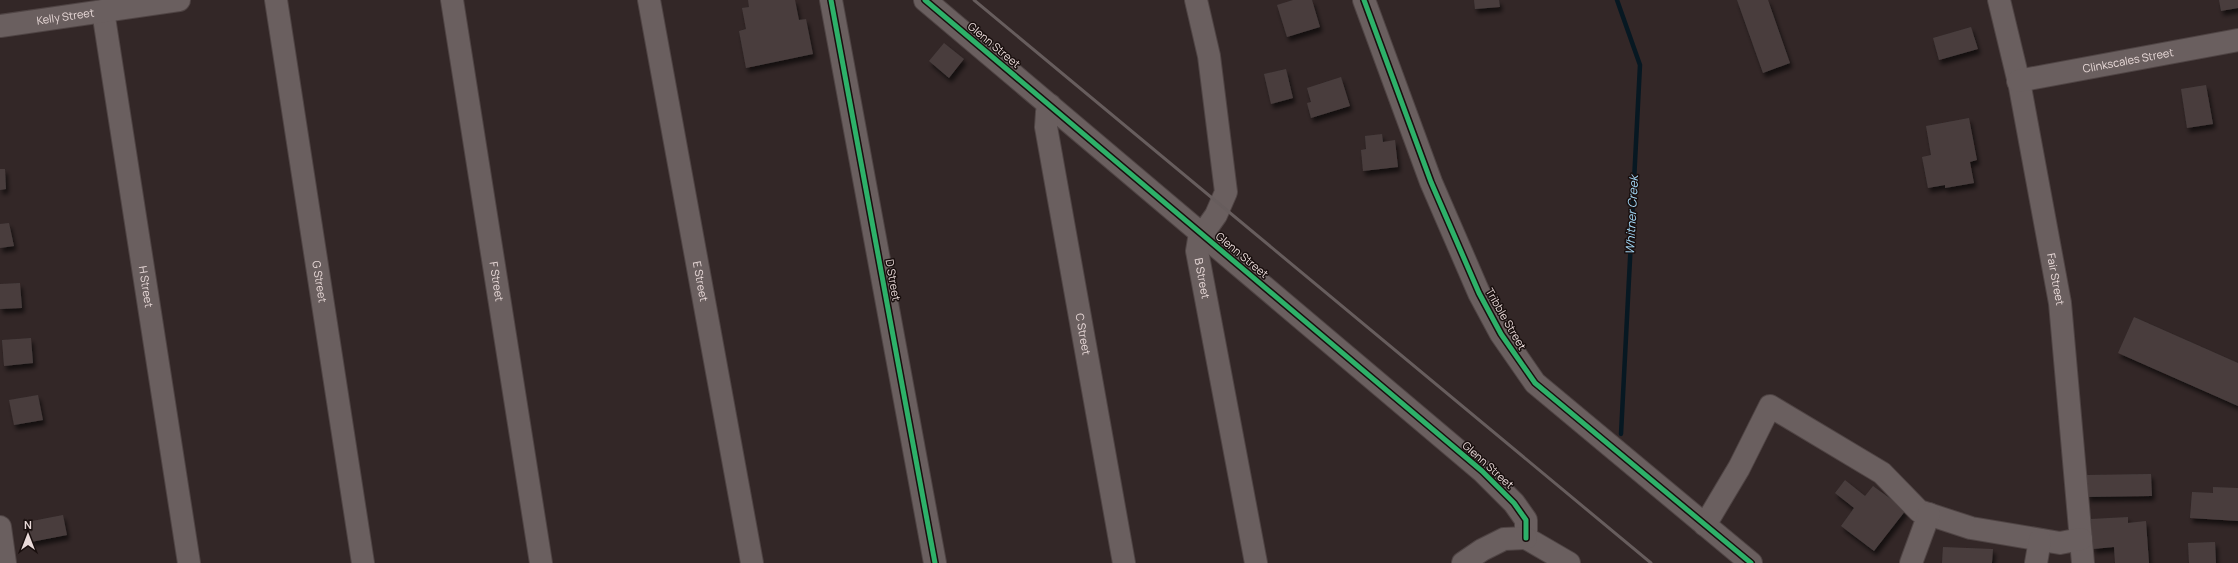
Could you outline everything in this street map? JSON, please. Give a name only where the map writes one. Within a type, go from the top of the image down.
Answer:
[{"type":"street","name":"Kelly Street","points":[[0,26],[179,0]]},
{"type":"street","name":"G Street","points":[[276,0],[363,563]]},
{"type":"street","name":"F Street","points":[[452,0],[541,563]]},
{"type":"street","name":"E Street","points":[[649,0],[752,563]]},
{"type":"street","name":"D Street","points":[[832,0],[934,563]]},
{"type":"street","name":"Glenn Street","points":[[924,0],[1482,471],[1518,508],[1526,520],[1526,538]]},
{"type":"street","name":"B Street","points":[[1196,0],[1208,56],[1226,192],[1216,215],[1202,234],[1197,251],[1256,563]]},
{"type":"street","name":"Tribble Street","points":[[1364,0],[1431,182],[1479,293],[1501,334],[1535,383],[1751,563]]},
{"type":"street","name":"Fair Street","points":[[1999,0],[2018,81],[2060,303],[2084,563]]},
{"type":"street","name":"H Street","points":[[103,11],[189,563]]},
{"type":"street","name":"Clinkscales Street","points":[[2018,81],[2238,40]]},
{"type":"street","name":"C Street","points":[[1050,105],[1047,112],[1046,127],[1124,563]]},
{"type":"street","points":[[1705,525],[1739,468],[1770,406],[1882,473],[1919,511],[1971,528],[2040,540],[2060,543],[2081,539]]},
{"type":"street","points":[[1910,563],[1929,514]]},
{"type":"street","points":[[1,536],[5,563]]},
{"type":"street","points":[[1463,563],[1482,550],[1504,539],[1526,538],[1569,563]]},
{"type":"street","points":[[2036,563],[2040,540]]},
{"type":"building","points":[[748,0],[795,0],[799,20],[806,19],[813,54],[746,68],[739,31],[746,29],[742,8],[749,7]]},
{"type":"building","points":[[1293,0],[1312,0],[1320,27],[1287,37],[1277,5]]},
{"type":"building","points":[[1474,0],[1499,0],[1500,7],[1475,9]]},
{"type":"building","points":[[1737,0],[1768,0],[1790,63],[1763,73]]},
{"type":"building","points":[[2219,0],[2238,0],[2238,8],[2221,11]]},
{"type":"building","points":[[1971,27],[1978,49],[1939,60],[1933,38]]},
{"type":"building","points":[[944,43],[964,59],[949,78],[929,61]]},
{"type":"building","points":[[1286,69],[1293,98],[1271,104],[1264,74]]},
{"type":"building","points":[[1341,77],[1350,106],[1311,118],[1307,103],[1311,102],[1307,88]]},
{"type":"building","points":[[2206,85],[2213,124],[2187,128],[2181,89]]},
{"type":"building","points":[[1969,118],[1977,160],[1970,162],[1974,183],[1945,188],[1945,185],[1928,188],[1922,157],[1931,155],[1926,126]]},
{"type":"building","points":[[1382,134],[1383,142],[1395,140],[1398,167],[1363,171],[1361,150],[1366,149],[1365,136]]},
{"type":"building","points":[[0,169],[5,169],[6,189],[0,190]]},
{"type":"building","points":[[9,223],[14,246],[0,248],[0,224]]},
{"type":"building","points":[[20,283],[22,308],[0,309],[0,284]]},
{"type":"building","points":[[2134,317],[2238,363],[2238,406],[2118,353]]},
{"type":"building","points":[[31,338],[33,363],[4,366],[2,340]]},
{"type":"building","points":[[38,395],[43,420],[14,425],[9,400]]},
{"type":"building","points":[[2151,474],[2152,496],[2087,497],[2087,475]]},
{"type":"building","points":[[1845,480],[1865,496],[1873,486],[1906,510],[1874,551],[1841,526],[1854,508],[1835,493]]},
{"type":"building","points":[[2213,487],[2238,488],[2238,521],[2190,518],[2192,492],[2213,493]]},
{"type":"building","points":[[63,515],[67,535],[31,542],[27,522]]},
{"type":"building","points":[[2128,517],[2128,523],[2146,521],[2149,563],[2115,563],[2114,547],[2093,549],[2091,519]]},
{"type":"building","points":[[2215,542],[2216,563],[2189,563],[2188,543]]},
{"type":"building","points":[[1943,547],[1993,549],[1992,563],[1942,563]]},
{"type":"waterway","name":"Whitner Creek","points":[[1617,0],[1640,65],[1621,434]]},
{"type":"railway","points":[[974,0],[1651,563]]},
{"type":"cycle path","points":[[831,0],[935,563]]},
{"type":"cycle path","points":[[925,0],[1482,471],[1514,503],[1526,520],[1526,538]]},
{"type":"cycle path","points":[[1364,0],[1431,182],[1479,293],[1501,334],[1535,383],[1751,563]]}]
